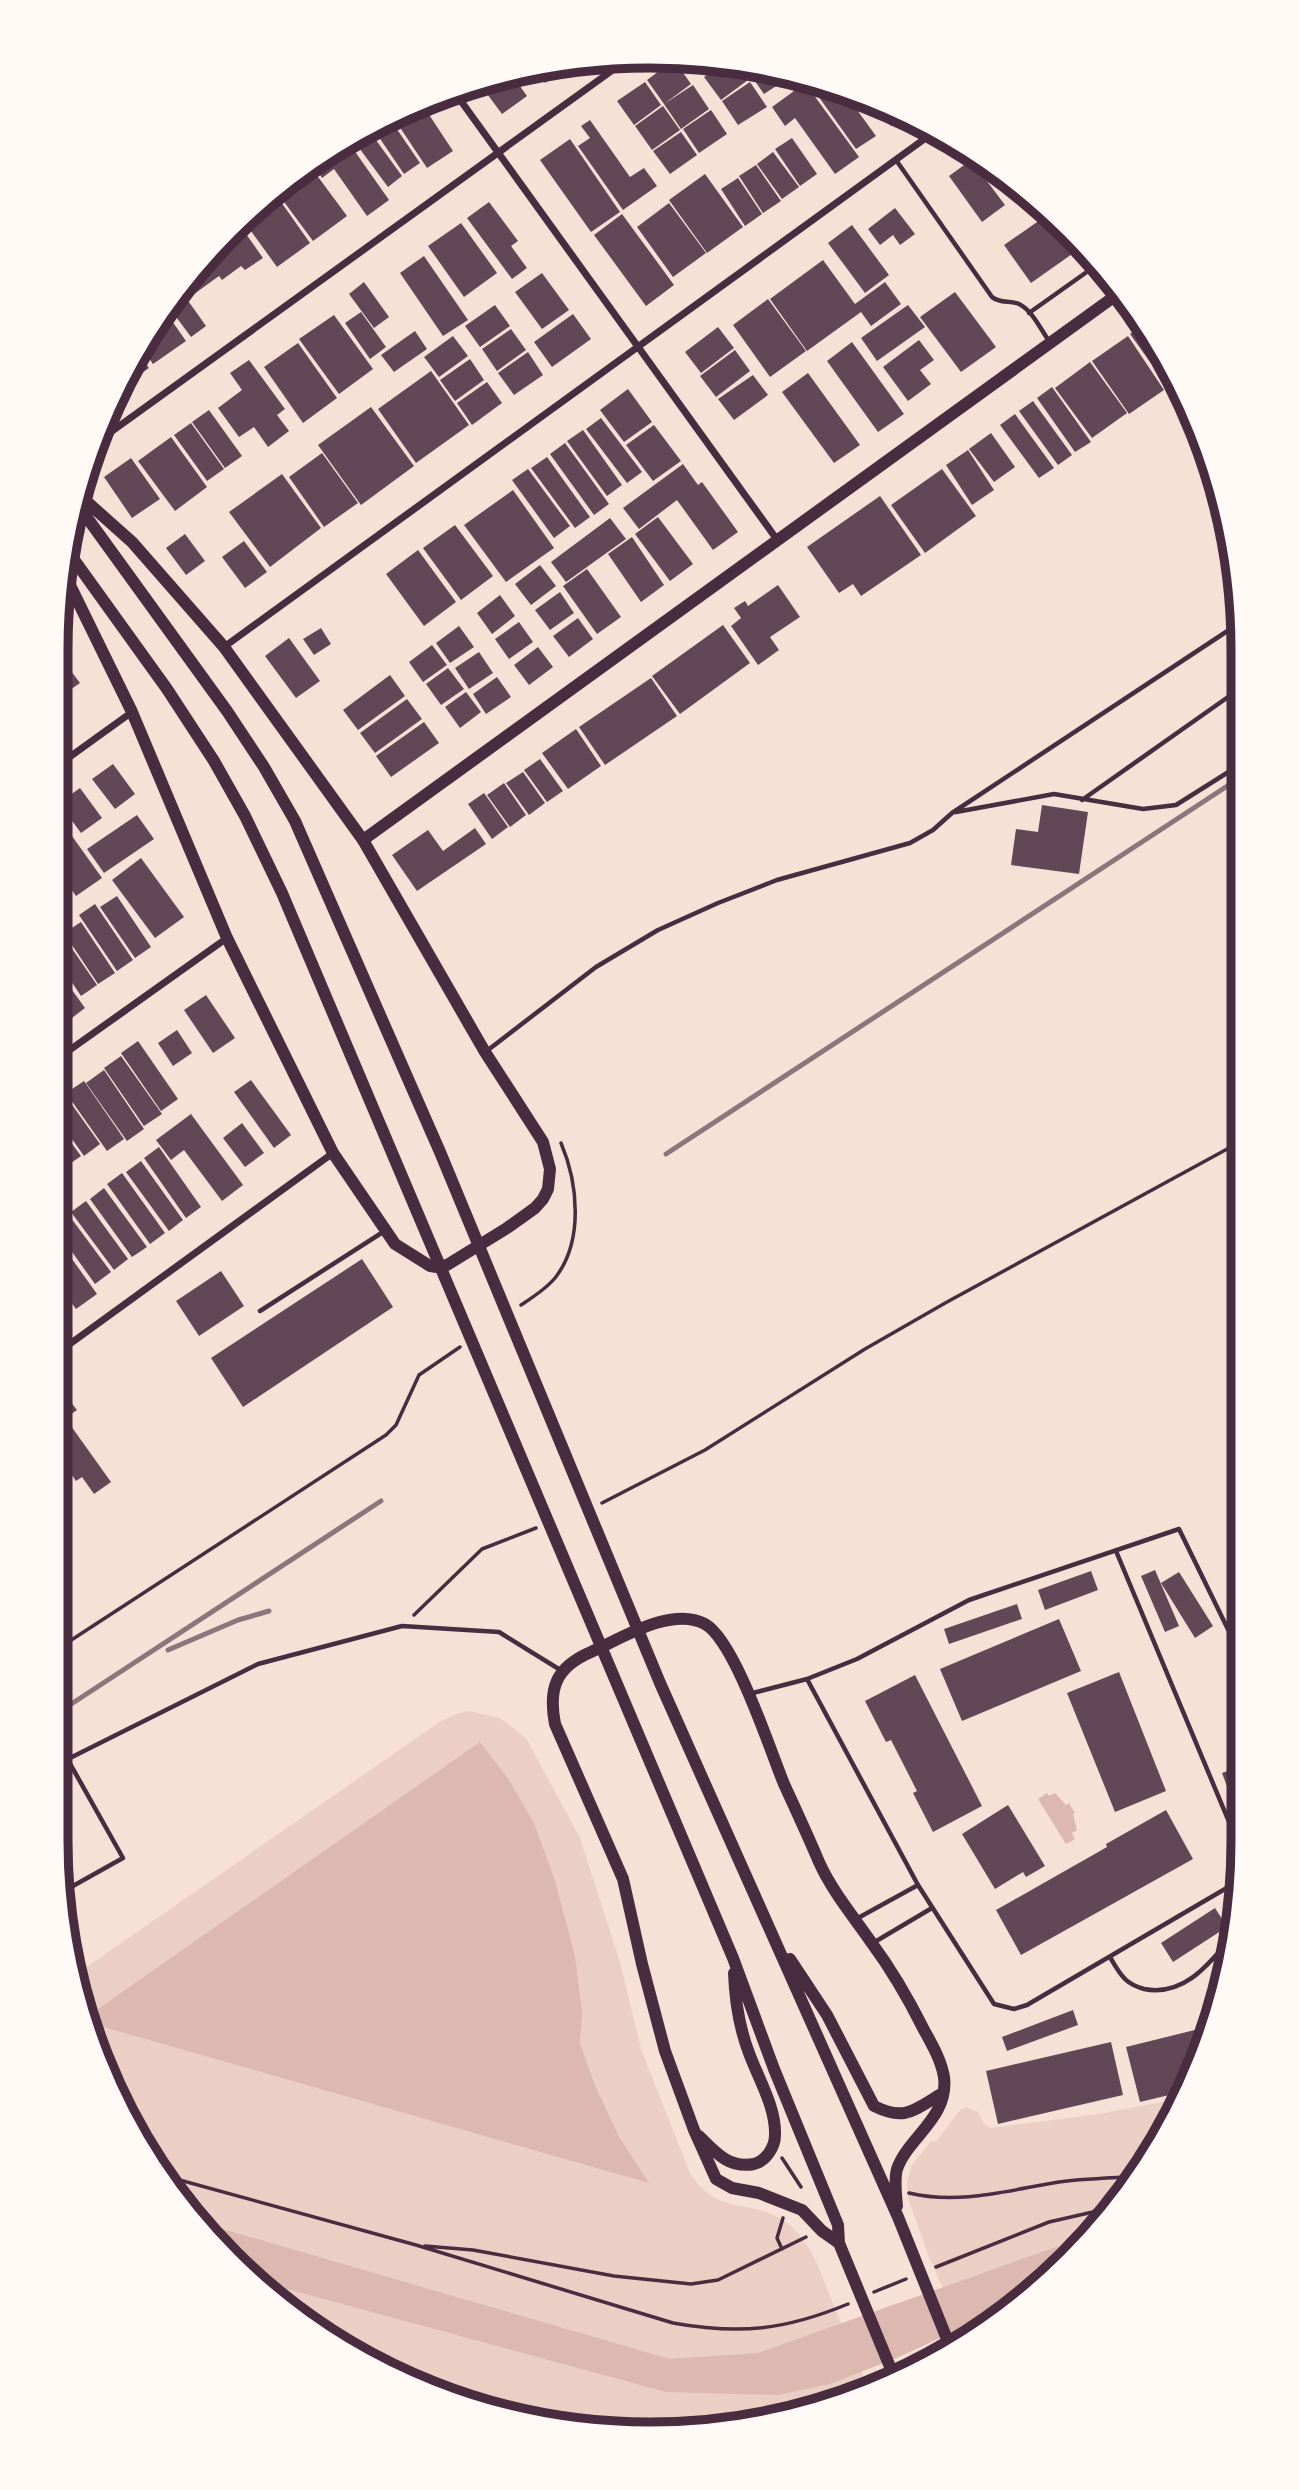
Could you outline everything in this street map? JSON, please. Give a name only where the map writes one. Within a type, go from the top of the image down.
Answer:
[{"type":"main road","points":[[363,840],[1112,297]]},
{"type":"main road","points":[[71,588],[132,712],[228,938],[333,1153],[384,1231],[403,1251],[430,1266],[447,1265],[507,1228],[543,1199],[548,1189],[551,1168],[543,1142],[485,1052],[363,840],[224,647],[132,542],[87,502]]},
{"type":"main road","points":[[84,514],[228,711],[295,821],[440,1152],[660,1683],[898,2217],[947,2340]]},
{"type":"main road","points":[[75,561],[167,689],[214,761],[245,816],[282,892],[733,1958],[774,2069],[838,2225],[839,2243],[891,2369]]},
{"type":"main road","points":[[839,2243],[822,2231],[802,2210],[759,2193],[732,2188],[716,2179],[694,2130],[665,2051],[623,1878],[555,1724],[551,1696],[563,1671],[586,1654],[657,1623],[684,1617],[706,1624],[720,1637],[749,1694],[823,1871],[899,1983],[938,2057],[944,2077],[943,2093],[935,2116],[904,2156],[897,2171],[898,2217]]},
{"type":"main road","points":[[769,1927],[827,2015],[874,2105],[889,2113],[908,2113],[943,2093]]},
{"type":"main road","points":[[694,2130],[723,2159],[736,2164],[754,2164],[764,2160],[774,2143],[772,2113],[747,2049],[735,2004],[733,1958]]},
{"type":"street","points":[[110,433],[614,69]]},
{"type":"street","points":[[460,100],[778,541]]},
{"type":"street","points":[[224,647],[926,138]]},
{"type":"street","points":[[68,758],[132,712]]},
{"type":"street","points":[[68,1051],[228,938]]},
{"type":"street","points":[[68,1346],[333,1153]]},
{"type":"lane","points":[[896,160],[992,297],[1024,307],[1050,343]]},
{"type":"lane","points":[[1029,313],[1090,270]]},
{"type":"lane","points":[[485,1052],[596,967],[658,930],[777,880],[909,843],[933,830],[952,813],[1230,629]]},
{"type":"lane","points":[[1081,800],[1231,695]]},
{"type":"lane","points":[[952,813],[1054,794],[1143,809],[1176,806],[1231,771]]},
{"type":"lane","points":[[260,1311],[384,1231]]},
{"type":"lane","points":[[749,1694],[807,1679],[857,1659],[969,1600],[1179,1529],[1231,1636]]},
{"type":"lane","points":[[1116,1550],[1231,1827]]},
{"type":"lane","points":[[70,1888],[123,1858],[68,1760],[258,1664],[402,1626],[499,1632],[563,1671]]},
{"type":"lane","points":[[807,1679],[918,1885],[994,2004],[1014,2009],[1027,2006],[1229,1886]]},
{"type":"lane","points":[[855,1920],[918,1885]]},
{"type":"lane","points":[[872,1943],[932,1908]]},
{"type":"lane","points":[[1110,1956],[1125,1980],[1137,1987],[1151,1990],[1178,1987],[1202,1971],[1221,1950]]},
{"type":"path","points":[[520,1306],[554,1279],[568,1256],[571,1245],[575,1225],[574,1202],[568,1163],[559,1136]]},
{"type":"path","points":[[599,1504],[705,1450],[865,1349],[1231,1147]]},
{"type":"path","points":[[68,1642],[386,1435],[396,1425],[419,1375],[467,1341]]},
{"type":"path","points":[[402,1626],[482,1549],[547,1524]]},
{"type":"path","points":[[779,2154],[799,2189],[808,2183]]},
{"type":"path","points":[[896,2191],[947,2200],[1063,2182],[1123,2177]]},
{"type":"path","points":[[178,2180],[415,2245],[673,2323],[707,2329],[757,2330],[788,2325],[847,2304]]},
{"type":"path","points":[[782,2249],[776,2238],[786,2211]]},
{"type":"path","points":[[936,2267],[1049,2222],[1097,2211]]},
{"type":"path","points":[[415,2245],[473,2250],[614,2276],[691,2284],[718,2280],[812,2234]]},
{"type":"path","points":[[873,2293],[911,2277]]},
{"type":"shaded area","points":[[469,1711],[500,1718],[526,1738],[580,1838],[620,1962],[641,2049],[690,2173],[712,2196],[724,2202],[774,2215],[787,2223],[804,2240],[821,2272],[865,2380],[763,2411],[688,2421],[650,2422],[611,2421],[536,2411],[463,2391],[427,2378],[359,2344],[296,2302],[266,2278],[212,2224],[166,2163],[146,2131],[112,2063],[83,1970],[441,1721]]},
{"type":"shaded area","points":[[480,1742],[509,1780],[534,1823],[555,1881],[575,1956],[582,2012],[580,2043],[594,2083],[618,2135],[649,2183],[99,2026],[94,2012]]},
{"type":"shaded area","points":[[1047,1793],[1049,1796],[1055,1793],[1066,1805],[1069,1803],[1075,1813],[1073,1814],[1077,1830],[1072,1833],[1075,1839],[1066,1844],[1038,1799]]},
{"type":"shaded area","points":[[1170,2101],[1133,2163],[1087,2224],[1033,2278],[961,2331],[928,2254],[908,2198],[907,2181],[912,2165],[931,2141],[936,2142],[959,2111],[966,2107],[978,2112],[983,2123],[990,2128],[1098,2114]]},
{"type":"shaded area","points":[[214,2227],[670,2359],[758,2353],[1070,2242],[1033,2278],[976,2321],[899,2357],[830,2384],[778,2395],[666,2392],[276,2286]]},
{"type":"building","points":[[663,68],[680,69],[691,84],[664,104],[647,80]]},
{"type":"building","points":[[711,72],[745,76],[748,80],[721,100],[704,77]]},
{"type":"building","points":[[555,76],[545,83],[542,78]]},
{"type":"building","points":[[752,77],[780,83],[764,94]]},
{"type":"building","points":[[645,82],[661,105],[634,125],[617,101]]},
{"type":"building","points":[[750,82],[767,107],[738,125],[722,101]]},
{"type":"building","points":[[518,83],[527,96],[502,114],[486,92]]},
{"type":"building","points":[[693,85],[709,109],[681,129],[664,104]]},
{"type":"building","points":[[799,88],[811,91],[859,157],[835,174],[795,118],[785,126],[772,107]]},
{"type":"building","points":[[816,93],[854,105],[876,136],[856,149]]},
{"type":"building","points":[[663,106],[680,130],[652,150],[635,126]]},
{"type":"building","points":[[711,110],[727,134],[699,153],[683,129]]},
{"type":"building","points":[[427,112],[453,151],[427,168],[398,125]]},
{"type":"building","points":[[590,120],[630,177],[644,168],[657,186],[623,210],[578,146],[590,138],[581,126]]},
{"type":"building","points":[[395,127],[420,163],[404,174],[378,136]]},
{"type":"building","points":[[681,132],[697,155],[670,174],[653,151]]},
{"type":"building","points":[[374,138],[402,176],[388,187],[358,147]]},
{"type":"building","points":[[792,138],[817,174],[800,186],[775,149]]},
{"type":"building","points":[[570,139],[620,212],[591,232],[540,160]]},
{"type":"building","points":[[354,149],[389,200],[367,216],[334,169],[322,178],[318,172]]},
{"type":"building","points":[[773,152],[799,187],[782,199],[757,164]]},
{"type":"building","points":[[967,163],[980,171],[1005,205],[982,222],[949,176]]},
{"type":"building","points":[[756,165],[781,201],[763,213],[739,176]]},
{"type":"building","points":[[316,174],[347,216],[313,241],[282,199]]},
{"type":"building","points":[[705,174],[743,227],[707,253],[669,200]]},
{"type":"building","points":[[738,178],[762,214],[745,226],[721,189]]},
{"type":"building","points":[[280,201],[310,243],[277,267],[249,228]]},
{"type":"building","points":[[489,202],[518,241],[511,246],[527,268],[512,279],[467,218]]},
{"type":"building","points":[[669,203],[706,253],[673,277],[637,227]]},
{"type":"building","points":[[895,208],[915,234],[900,245],[893,235],[880,245],[868,229]]},
{"type":"building","points":[[622,214],[674,285],[646,306],[594,235]]},
{"type":"building","points":[[1041,219],[1074,252],[1031,283],[1004,245]]},
{"type":"building","points":[[461,223],[497,273],[464,297],[428,246]]},
{"type":"building","points":[[852,225],[889,275],[865,293],[828,243]]},
{"type":"building","points":[[245,232],[263,258],[245,270],[241,266],[222,280],[219,276],[190,297],[189,295],[212,266]]},
{"type":"building","points":[[424,256],[468,320],[443,336],[400,273]]},
{"type":"building","points":[[823,260],[855,304],[885,282],[901,304],[871,326],[861,312],[807,351],[770,299]]},
{"type":"building","points":[[542,273],[569,310],[542,329],[515,292]]},
{"type":"building","points":[[364,282],[389,317],[374,328],[349,294]]},
{"type":"building","points":[[955,292],[996,347],[961,372],[920,317]]},
{"type":"building","points":[[186,298],[206,326],[191,337],[175,315]]},
{"type":"building","points":[[768,299],[806,351],[770,377],[733,325]]},
{"type":"building","points":[[495,305],[510,326],[480,347],[465,326]]},
{"type":"building","points":[[908,305],[925,327],[877,361],[861,338]]},
{"type":"building","points":[[361,312],[386,347],[370,359],[345,323]]},
{"type":"building","points":[[573,314],[591,339],[552,367],[534,342]]},
{"type":"building","points":[[334,315],[373,369],[339,394],[299,339]]},
{"type":"building","points":[[171,320],[186,341],[153,364],[148,356]]},
{"type":"building","points":[[718,327],[734,348],[701,373],[685,352]]},
{"type":"building","points":[[511,329],[526,350],[497,371],[482,349]]},
{"type":"building","points":[[1135,330],[1168,387],[1168,387],[1130,334]]},
{"type":"building","points":[[415,331],[427,349],[394,372],[381,355]]},
{"type":"building","points":[[453,336],[468,356],[439,377],[424,357]]},
{"type":"building","points":[[1128,336],[1164,390],[1129,414],[1092,361]]},
{"type":"building","points":[[919,340],[934,360],[920,370],[931,384],[908,401],[883,367]]},
{"type":"building","points":[[852,342],[904,414],[878,432],[827,361]]},
{"type":"building","points":[[298,343],[337,398],[303,423],[264,367]]},
{"type":"building","points":[[735,350],[750,371],[716,397],[700,376]]},
{"type":"building","points":[[528,352],[543,375],[514,395],[498,373]]},
{"type":"building","points":[[470,359],[484,380],[455,401],[440,380]]},
{"type":"building","points":[[249,360],[285,409],[277,415],[289,431],[268,447],[254,427],[239,437],[218,408],[242,390],[230,373]]},
{"type":"building","points":[[144,362],[149,368],[136,377]]},
{"type":"building","points":[[1090,362],[1127,413],[1092,438],[1055,388]]},
{"type":"building","points":[[431,371],[469,425],[416,463],[378,409]]},
{"type":"building","points":[[808,373],[860,445],[834,463],[782,392]]},
{"type":"building","points":[[753,375],[768,395],[734,420],[718,399]]},
{"type":"building","points":[[487,382],[502,403],[472,425],[457,403]]},
{"type":"building","points":[[1052,387],[1091,442],[1075,452],[1037,398]]},
{"type":"building","points":[[628,389],[652,422],[624,442],[600,410]]},
{"type":"building","points":[[1033,401],[1072,455],[1058,465],[1019,411]]},
{"type":"building","points":[[371,407],[414,466],[361,505],[318,445]]},
{"type":"building","points":[[209,410],[242,456],[225,468],[192,422]]},
{"type":"building","points":[[1015,414],[1054,468],[1039,478],[1000,425]]},
{"type":"building","points":[[601,418],[642,472],[627,483],[586,429]]},
{"type":"building","points":[[191,423],[224,469],[207,481],[174,435]]},
{"type":"building","points":[[654,425],[681,461],[653,481],[626,445]]},
{"type":"building","points":[[583,430],[622,485],[607,496],[567,441]]},
{"type":"building","points":[[991,433],[1015,467],[994,482],[969,449]]},
{"type":"building","points":[[171,437],[207,487],[175,511],[138,461]]},
{"type":"building","points":[[565,443],[609,504],[594,515],[550,454]]},
{"type":"building","points":[[968,450],[994,490],[972,505],[946,465]]},
{"type":"building","points":[[322,453],[358,503],[324,527],[289,477]]},
{"type":"building","points":[[547,457],[590,517],[575,528],[531,468]]},
{"type":"building","points":[[131,458],[160,499],[132,518],[104,477]]},
{"type":"building","points":[[683,464],[698,485],[702,482],[738,532],[713,550],[677,500],[639,529],[623,508]]},
{"type":"building","points":[[528,469],[570,526],[554,538],[512,480]]},
{"type":"building","points":[[942,469],[976,516],[925,553],[891,505]]},
{"type":"building","points":[[282,474],[321,528],[270,567],[229,512]]},
{"type":"building","points":[[513,490],[554,548],[506,582],[464,525]]},
{"type":"building","points":[[880,496],[921,555],[861,596],[853,584],[839,593],[807,547]]},
{"type":"building","points":[[658,517],[693,564],[670,581],[635,534]]},
{"type":"building","points":[[610,518],[626,539],[566,582],[551,562]]},
{"type":"building","points":[[455,525],[493,576],[461,600],[423,548]]},
{"type":"building","points":[[185,534],[205,561],[186,575],[166,548]]},
{"type":"building","points":[[632,537],[664,585],[641,602],[608,554]]},
{"type":"building","points":[[244,541],[267,572],[245,588],[222,557]]},
{"type":"building","points":[[418,550],[456,602],[424,626],[386,574]]},
{"type":"building","points":[[540,565],[556,586],[531,605],[515,584]]},
{"type":"building","points":[[587,569],[621,617],[597,634],[563,586]]},
{"type":"building","points":[[778,585],[800,617],[770,637],[779,650],[758,665],[731,626],[741,618],[734,608],[745,601],[748,606]]},
{"type":"building","points":[[560,592],[574,613],[550,630],[535,610]]},
{"type":"building","points":[[500,595],[515,616],[492,634],[477,613]]},
{"type":"building","points":[[578,618],[593,639],[569,657],[553,636]]},
{"type":"building","points":[[519,622],[533,642],[509,659],[495,639]]},
{"type":"building","points":[[723,625],[750,663],[680,714],[652,676]]},
{"type":"building","points":[[459,626],[474,647],[450,663],[436,643]]},
{"type":"building","points":[[321,628],[331,644],[314,655],[303,639]]},
{"type":"building","points":[[289,638],[320,681],[296,698],[265,656]]},
{"type":"building","points":[[432,645],[447,665],[423,682],[409,662]]},
{"type":"building","points":[[538,647],[553,667],[529,685],[514,665]]},
{"type":"building","points":[[479,652],[493,673],[469,689],[455,668]]},
{"type":"building","points":[[68,667],[80,683],[68,691]]},
{"type":"building","points":[[448,668],[464,689],[441,705],[426,684]]},
{"type":"building","points":[[390,675],[405,696],[358,730],[343,710]]},
{"type":"building","points":[[497,677],[511,697],[486,714],[473,694]]},
{"type":"building","points":[[651,678],[677,716],[605,765],[579,727]]},
{"type":"building","points":[[466,692],[481,712],[460,728],[445,707]]},
{"type":"building","points":[[407,699],[422,719],[375,753],[360,733]]},
{"type":"building","points":[[424,722],[439,743],[391,777],[376,756]]},
{"type":"building","points":[[576,729],[601,766],[568,789],[542,753]]},
{"type":"building","points":[[540,759],[563,791],[547,802],[524,770]]},
{"type":"building","points":[[113,764],[135,794],[115,809],[92,779]]},
{"type":"building","points":[[523,772],[545,803],[529,815],[506,783]]},
{"type":"building","points":[[504,783],[526,815],[510,827],[487,795]]},
{"type":"building","points":[[80,788],[102,818],[81,833],[68,815],[68,797]]},
{"type":"building","points":[[484,793],[508,827],[492,839],[468,804]]},
{"type":"building","points":[[1042,805],[1088,812],[1079,874],[1011,865],[1016,829],[1038,832]]},
{"type":"building","points":[[137,815],[154,839],[104,873],[87,849]]},
{"type":"building","points":[[475,828],[486,844],[417,891],[392,855],[428,830],[443,851]]},
{"type":"building","points":[[68,830],[102,878],[76,896],[68,885]]},
{"type":"building","points":[[141,858],[184,917],[155,938],[112,880]]},
{"type":"building","points":[[117,896],[151,947],[135,958],[100,907]]},
{"type":"building","points":[[95,904],[133,960],[117,971],[79,915]]},
{"type":"building","points":[[81,922],[115,973],[98,984],[68,939],[68,930]]},
{"type":"building","points":[[68,943],[97,985],[81,996],[68,976]]},
{"type":"building","points":[[68,984],[85,1008],[68,1021]]},
{"type":"building","points":[[206,995],[235,1038],[213,1053],[184,1010]]},
{"type":"building","points":[[177,1030],[192,1053],[173,1066],[158,1043]]},
{"type":"building","points":[[138,1041],[178,1099],[161,1111],[121,1053]]},
{"type":"building","points":[[121,1056],[162,1114],[144,1126],[104,1068]]},
{"type":"building","points":[[104,1070],[144,1129],[127,1141],[86,1083]]},
{"type":"building","points":[[251,1080],[291,1135],[274,1148],[234,1092]]},
{"type":"building","points":[[84,1081],[124,1139],[107,1151],[68,1096],[68,1092]]},
{"type":"building","points":[[68,1099],[100,1144],[84,1156],[68,1133]]},
{"type":"building","points":[[191,1114],[243,1185],[222,1201],[184,1150],[171,1160],[156,1140]]},
{"type":"building","points":[[242,1123],[264,1153],[245,1167],[223,1138]]},
{"type":"building","points":[[68,1138],[81,1156],[68,1165]]},
{"type":"building","points":[[159,1147],[201,1207],[186,1218],[144,1158]]},
{"type":"building","points":[[141,1161],[183,1220],[169,1231],[126,1172]]},
{"type":"building","points":[[122,1173],[165,1233],[150,1244],[107,1184]]},
{"type":"building","points":[[104,1188],[147,1247],[132,1257],[90,1199]]},
{"type":"building","points":[[86,1201],[128,1259],[114,1270],[71,1212]]},
{"type":"building","points":[[68,1214],[111,1272],[95,1284],[68,1246]]},
{"type":"building","points":[[68,1253],[97,1294],[76,1309],[68,1298]]},
{"type":"building","points":[[362,1259],[393,1307],[243,1407],[211,1358]]},
{"type":"building","points":[[221,1271],[244,1306],[199,1336],[176,1301]]},
{"type":"building","points":[[68,1398],[77,1410],[68,1416]]},
{"type":"building","points":[[71,1426],[111,1482],[94,1494],[82,1477],[76,1481],[68,1469],[68,1428]]},
{"type":"building","points":[[1155,1570],[1179,1626],[1165,1632],[1141,1576]]},
{"type":"building","points":[[1091,1571],[1098,1590],[1045,1610],[1038,1590]]},
{"type":"building","points":[[1179,1572],[1213,1626],[1195,1638],[1161,1583]]},
{"type":"building","points":[[1017,1604],[1022,1619],[949,1644],[944,1629]]},
{"type":"building","points":[[1059,1619],[1081,1671],[962,1721],[940,1669]]},
{"type":"building","points":[[1119,1672],[1166,1791],[1115,1812],[1067,1693]]},
{"type":"building","points":[[915,1675],[982,1806],[933,1832],[913,1793],[917,1791],[891,1740],[886,1742],[865,1701]]},
{"type":"building","points":[[1231,1770],[1231,1797],[1222,1773]]},
{"type":"building","points":[[1008,1805],[1045,1866],[1026,1877],[1023,1872],[995,1889],[962,1834]]},
{"type":"building","points":[[1166,1810],[1193,1859],[1021,1955],[996,1910]]},
{"type":"building","points":[[1215,1908],[1225,1924],[1224,1929],[1173,1962],[1161,1943]]},
{"type":"building","points":[[1073,2010],[1078,2025],[1007,2051],[1002,2037]]},
{"type":"building","points":[[1199,2029],[1173,2094],[1140,2102],[1126,2047]]},
{"type":"building","points":[[1111,2042],[1123,2095],[998,2124],[986,2071]]},
{"type":"railway","points":[[666,1154],[1231,784]]},
{"type":"railway","points":[[68,1706],[381,1501]]},
{"type":"railway","points":[[168,1650],[238,1620],[269,1611]]}]
